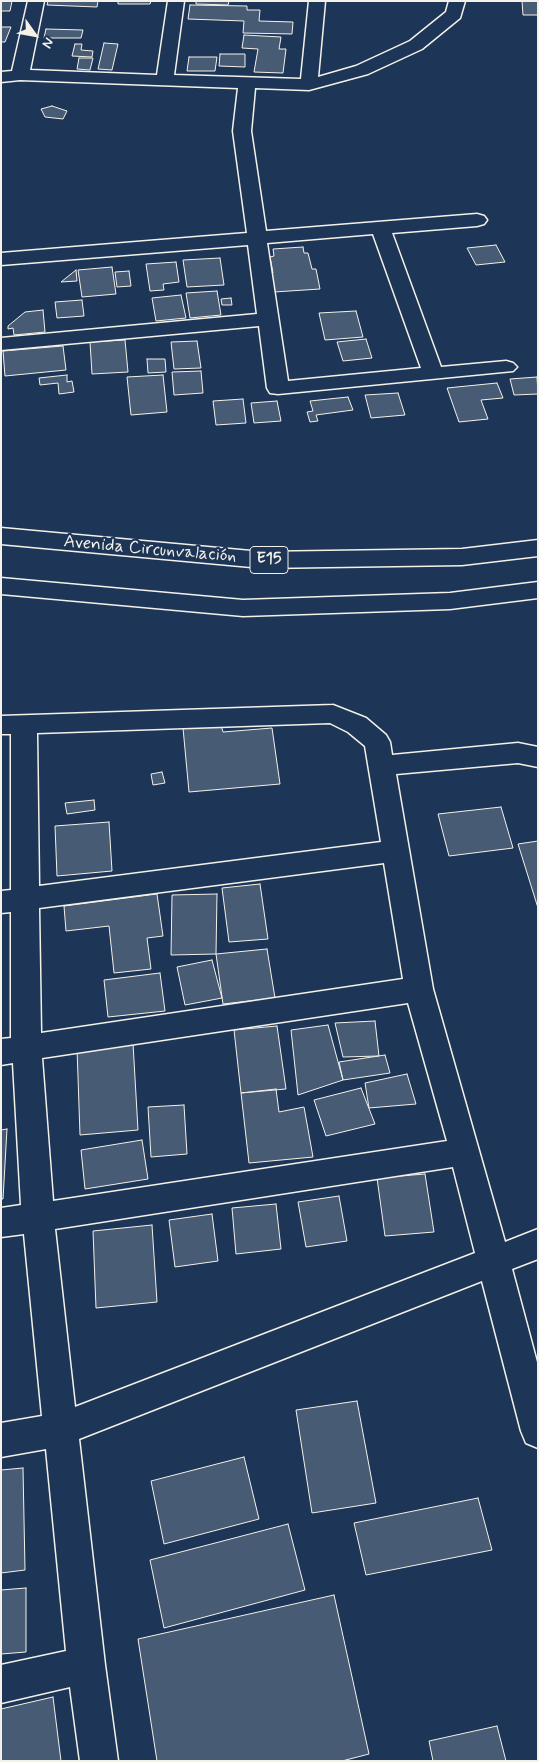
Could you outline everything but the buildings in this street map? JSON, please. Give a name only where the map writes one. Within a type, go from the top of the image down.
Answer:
[{"type":"main road","points":[[20,75],[36,1]]},
{"type":"main road","points":[[165,80],[176,1]]},
{"type":"main road","points":[[309,85],[317,1]]},
{"type":"main road","points":[[1,77],[20,75],[309,85],[362,70],[416,45],[454,14],[457,1]]},
{"type":"main road","points":[[248,83],[242,131],[278,388],[506,367]]},
{"type":"main road","points":[[1,259],[257,240],[477,220]]},
{"type":"main road","points":[[381,229],[433,374]]},
{"type":"main road","points":[[1,344],[269,319]]},
{"type":"main road","name":"Avenida Circunvalación","points":[[1,536],[262,560],[462,557],[538,548]]},
{"type":"main road","points":[[1,586],[243,608],[450,601],[538,590]]},
{"type":"main road","points":[[99,1761],[59,1430],[38,1218],[30,1081],[13,1051],[12,725],[333,714],[357,725],[377,742],[394,851],[419,989],[465,1152],[538,1431]]},
{"type":"main road","points":[[382,766],[518,753],[538,757]]},
{"type":"main road","points":[[12,901],[394,851]]},
{"type":"main road","points":[[13,1051],[419,989]]},
{"type":"main road","points":[[1,1223],[465,1152]]},
{"type":"main road","points":[[1,1440],[59,1430],[538,1244]]},
{"type":"main road","points":[[1,1684],[86,1665]]}]
